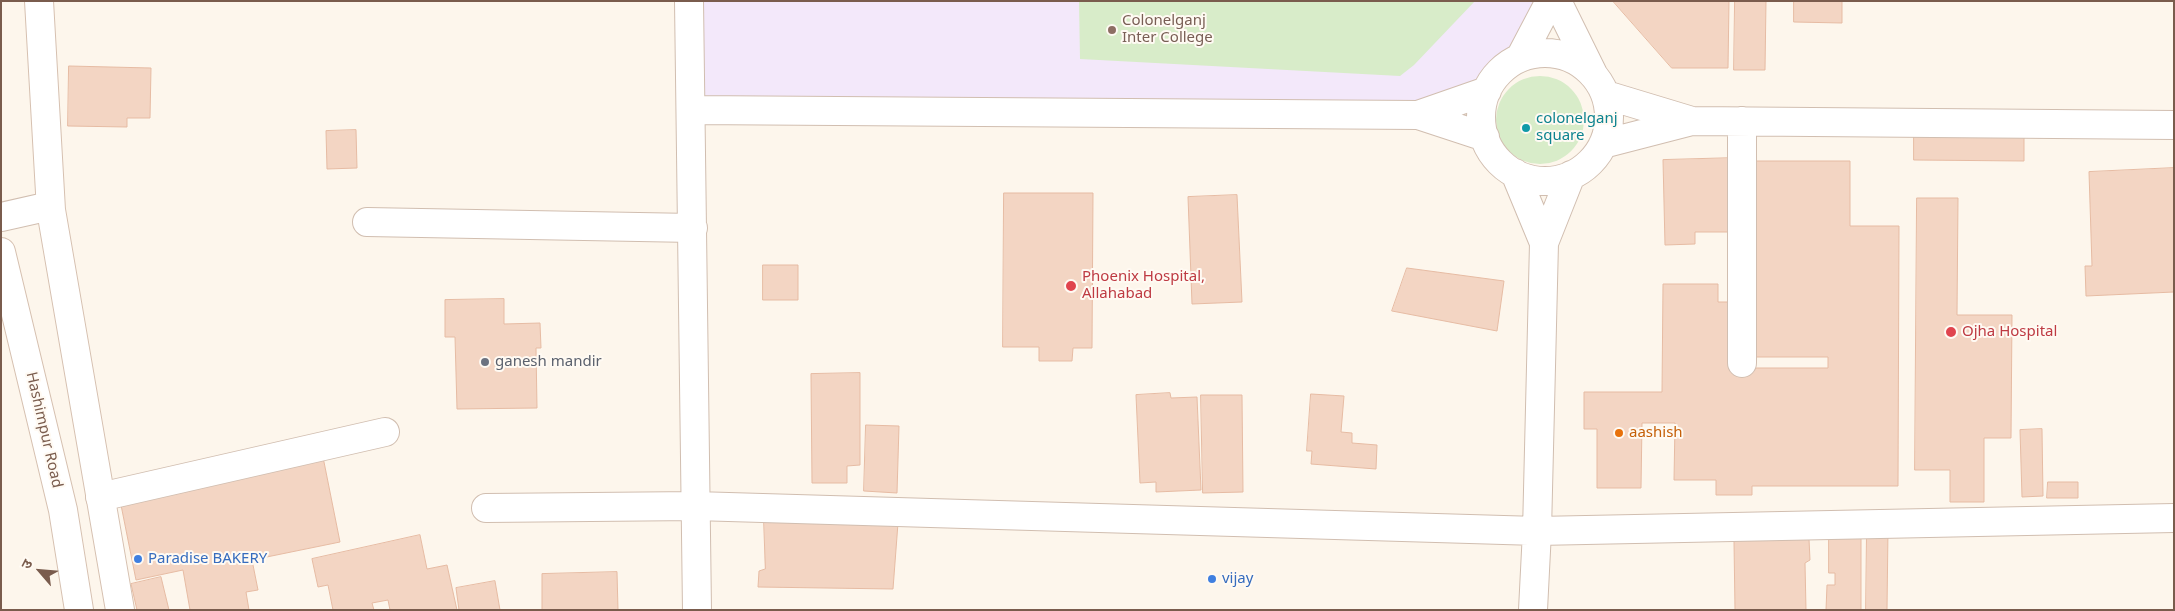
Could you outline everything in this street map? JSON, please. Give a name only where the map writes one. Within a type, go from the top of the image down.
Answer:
[{"type":"street","points":[[39,1],[50,206],[120,610]]},
{"type":"street","points":[[690,1],[696,610]]},
{"type":"street","points":[[1520,58],[1550,1]]},
{"type":"street","points":[[1557,1],[1600,85],[1609,112],[1608,128],[1603,144],[1595,157],[1584,168],[1570,175],[1552,180],[1534,179],[1515,173],[1502,164],[1492,152],[1485,137],[1482,122],[1487,91],[1502,70],[1520,58],[1540,53],[1560,54],[1578,62],[1600,85],[1692,121]]},
{"type":"street","points":[[1418,115],[1487,91]]},
{"type":"street","points":[[692,110],[1418,115],[1485,137]]},
{"type":"street","points":[[1603,144],[1692,121],[2174,125]]},
{"type":"street","points":[[1742,121],[1742,363]]},
{"type":"street","points":[[1515,173],[1544,243]]},
{"type":"street","points":[[1533,610],[1537,531],[1544,243],[1570,175]]},
{"type":"street","points":[[1,217],[50,206]]},
{"type":"street","points":[[367,222],[693,228]]},
{"type":"street","name":"Hashimpur Road","points":[[1,252],[63,510],[79,610]]},
{"type":"street","points":[[100,497],[385,432]]},
{"type":"street","points":[[486,508],[695,506],[1537,531],[2174,518]]},
{"type":"shaded area","name":"Colonelganj Inter College","points":[[689,1],[1550,1],[1520,58],[1502,70],[1493,80],[1418,115],[692,110]]},
{"type":"green space","points":[[1079,1],[1475,1],[1414,65],[1400,76],[1080,59]]},
{"type":"green space","points":[[1540,76],[1557,79],[1571,89],[1581,103],[1584,120],[1581,137],[1571,151],[1557,161],[1540,164],[1523,161],[1509,151],[1499,137],[1496,120],[1499,103],[1509,89],[1523,79]]},
{"type":"building","points":[[1613,1],[1729,1],[1728,68],[1672,68]]},
{"type":"building","points":[[1735,1],[1766,1],[1765,70],[1734,70]]},
{"type":"building","points":[[1794,1],[1842,1],[1842,23],[1794,22]]},
{"type":"building","points":[[69,66],[151,68],[150,118],[127,118],[127,127],[68,126]]},
{"type":"building","points":[[356,130],[357,168],[327,169],[326,131]]},
{"type":"building","points":[[1914,131],[2024,131],[2024,161],[1914,160]]},
{"type":"building","points":[[1735,158],[1736,232],[1695,232],[1695,244],[1665,245],[1663,160]]},
{"type":"building","points":[[1752,161],[1850,161],[1850,226],[1899,226],[1898,486],[1752,486],[1752,495],[1716,495],[1716,480],[1674,480],[1675,423],[1642,423],[1641,488],[1597,488],[1597,429],[1584,429],[1584,392],[1662,392],[1663,284],[1718,284],[1718,302],[1733,302],[1733,368],[1828,368],[1828,357],[1752,357]]},
{"type":"building","points":[[2174,168],[2174,292],[2086,296],[2085,266],[2092,266],[2089,172]]},
{"type":"building","points":[[1004,193],[1093,193],[1092,348],[1073,348],[1072,361],[1039,361],[1039,347],[1003,347]]},
{"type":"building","points":[[1237,195],[1242,302],[1192,304],[1188,197]]},
{"type":"building","points":[[1917,198],[1958,198],[1957,315],[2012,315],[2011,438],[1984,438],[1984,502],[1950,502],[1950,470],[1915,470]]},
{"type":"building","points":[[763,265],[798,265],[798,300],[763,300]]},
{"type":"building","points":[[1407,268],[1504,281],[1497,331],[1392,311]]},
{"type":"building","points":[[504,299],[504,324],[540,323],[541,348],[536,348],[537,408],[457,409],[455,337],[445,337],[445,300]]},
{"type":"building","points":[[860,373],[860,465],[847,466],[847,483],[812,483],[811,374]]},
{"type":"building","points":[[1170,393],[1171,398],[1197,397],[1201,490],[1156,492],[1156,482],[1140,483],[1136,395]]},
{"type":"building","points":[[1311,394],[1344,396],[1341,432],[1352,433],[1352,443],[1377,445],[1376,469],[1311,464],[1312,451],[1307,451]]},
{"type":"building","points":[[1201,395],[1242,395],[1243,492],[1203,493]]},
{"type":"building","points":[[866,425],[899,426],[897,493],[864,491]]},
{"type":"building","points":[[2042,429],[2043,496],[2022,497],[2020,430]]},
{"type":"building","points":[[322,452],[340,542],[252,560],[258,590],[246,592],[249,610],[190,610],[183,570],[136,580],[120,500]]},
{"type":"building","points":[[2048,482],[2078,482],[2078,498],[2047,498]]},
{"type":"building","points":[[764,520],[898,523],[893,589],[758,587],[759,571],[765,569]]},
{"type":"building","points":[[1829,529],[1861,529],[1861,610],[1826,610],[1827,585],[1835,585],[1835,573],[1829,573]]},
{"type":"building","points":[[1867,529],[1888,529],[1887,610],[1866,610]]},
{"type":"building","points":[[420,535],[427,569],[447,565],[457,610],[390,610],[388,600],[372,603],[374,610],[333,610],[328,585],[318,587],[312,559]]},
{"type":"building","points":[[1809,539],[1810,560],[1805,563],[1806,610],[1735,610],[1734,541]]},
{"type":"building","points":[[617,572],[618,610],[542,610],[542,574]]},
{"type":"building","points":[[161,577],[169,610],[137,610],[131,584]]},
{"type":"building","points":[[495,581],[500,610],[459,610],[456,588]]},
{"type":"place","name":"Colonelganj Inter College","points":[[1112,30]]},
{"type":"place","name":"colonelganj square","points":[[1526,128]]},
{"type":"place","name":"Phoenix Hospital, Allahabad","points":[[1071,286]]},
{"type":"place","name":"Ojha Hospital","points":[[1951,332]]},
{"type":"place","name":"ganesh mandir","points":[[485,362]]},
{"type":"place","name":"aashish","points":[[1619,433]]},
{"type":"place","name":"Paradise BAKERY","points":[[138,559]]},
{"type":"place","name":"vijay","points":[[1212,579]]}]
